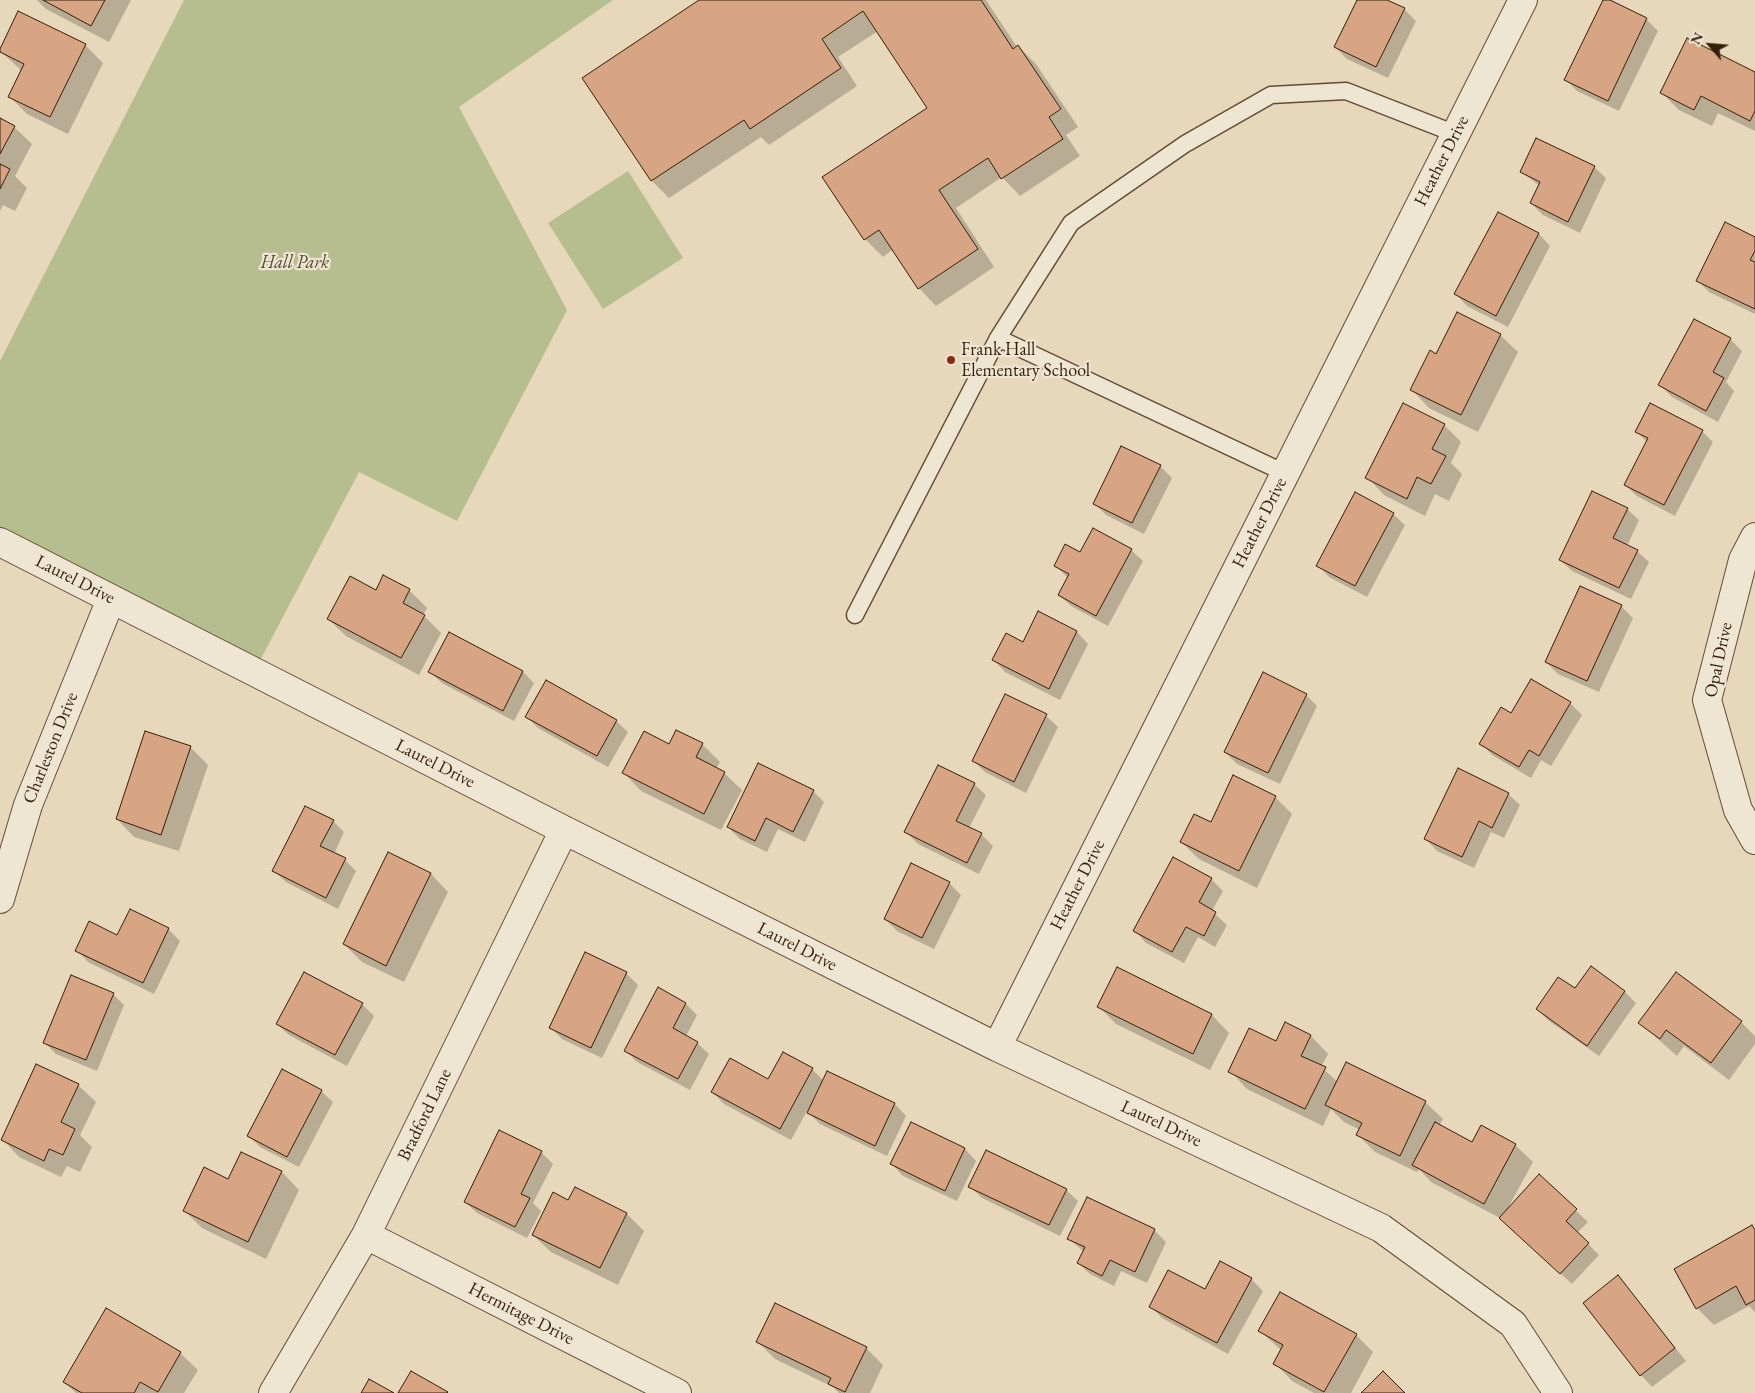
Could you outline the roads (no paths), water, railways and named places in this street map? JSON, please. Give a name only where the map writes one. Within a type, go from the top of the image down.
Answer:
[{"type":"street","name":"Heather Drive","points":[[996,1046],[1523,0]]},
{"type":"street","name":"Opal Drive","points":[[1755,537],[1743,560],[1707,700],[1738,810],[1755,840]]},
{"type":"street","name":"Laurel Drive","points":[[0,542],[564,830],[996,1046],[1381,1228],[1513,1324],[1558,1393]]},
{"type":"street","name":"Charleston Drive","points":[[0,899],[28,805],[111,599]]},
{"type":"street","name":"Bradford Lane","points":[[273,1393],[366,1234],[564,830]]},
{"type":"street","name":"Hermitage Drive","points":[[366,1234],[677,1393]]},
{"type":"lane","points":[[854,615],[998,338],[1071,223],[1185,144],[1271,95],[1346,91],[1456,134]]},
{"type":"lane","points":[[998,338],[1285,473]]},
{"type":"place","name":"Frank Hall Elementary School","points":[[951,360]]},
{"type":"park label","name":"Hall Park","points":[[295,263]]}]
